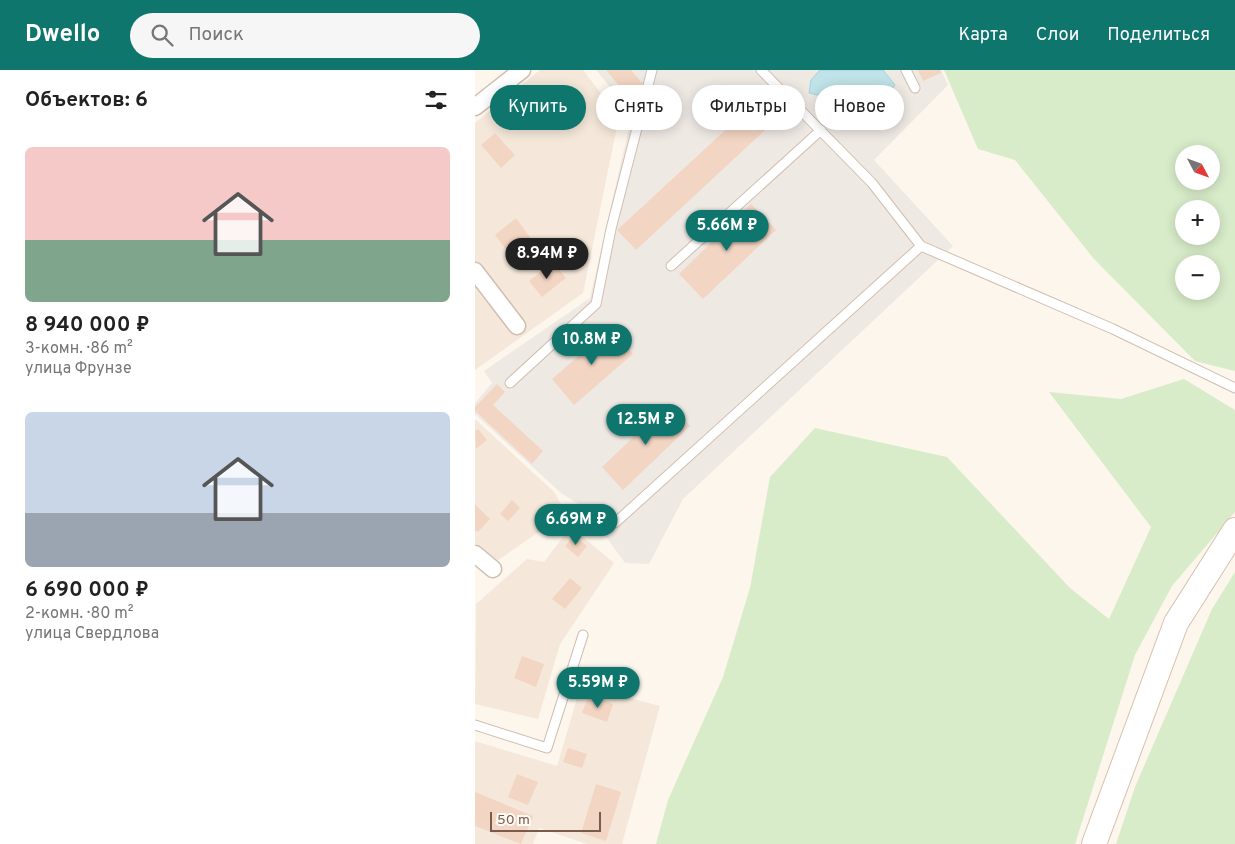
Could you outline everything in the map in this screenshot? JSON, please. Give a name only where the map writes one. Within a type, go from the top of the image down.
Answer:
[{"type":"street","points":[[475,107],[521,70]]},
{"type":"street","points":[[475,271],[517,326]]},
{"type":"street","points":[[1094,844],[1176,623],[1235,530]]},
{"type":"street","points":[[475,554],[493,569]]},
{"type":"lane","points":[[510,383],[596,304],[611,229],[652,70]]},
{"type":"lane","points":[[761,70],[815,124]]},
{"type":"lane","points":[[906,70],[915,88]]},
{"type":"lane","points":[[671,266],[821,130],[872,183],[921,246],[1113,329],[1235,388]]},
{"type":"lane","points":[[615,523],[921,246]]},
{"type":"lane","points":[[475,725],[547,748],[583,636]]},
{"type":"shaded area","points":[[540,70],[583,70],[596,87],[596,130],[616,130],[583,293],[475,370],[475,123],[490,111],[490,130],[586,130],[586,85],[522,85]]},
{"type":"shaded area","points":[[596,70],[941,70],[948,85],[904,130],[904,85],[815,85],[815,130],[904,130],[874,160],[953,246],[683,499],[649,564],[625,563],[586,509],[561,493],[475,414],[475,403],[492,383],[484,371],[590,298],[628,130],[682,130],[682,85],[608,85]]},
{"type":"shaded area","points":[[475,419],[554,492],[566,513],[497,561],[475,543]]},
{"type":"shaded area","points":[[571,527],[614,563],[560,644],[538,719],[475,704],[476,604],[527,559],[544,562]]},
{"type":"shaded area","points":[[581,685],[660,706],[622,844],[587,844],[539,828],[533,844],[475,844],[475,741],[557,766]]},
{"type":"green space","points":[[944,70],[1235,70],[1235,371],[1195,361],[1094,259],[1015,160],[978,149]]},
{"type":"green space","points":[[1184,379],[1235,410],[1235,512],[1172,586],[1135,655],[1075,844],[656,844],[668,800],[723,677],[750,588],[770,477],[815,428],[947,457],[1070,588],[1109,619],[1151,527],[1049,392],[1121,399]]},
{"type":"green space","points":[[1235,572],[1235,844],[1116,844],[1135,787],[1212,609]]},
{"type":"water","points":[[820,70],[883,70],[895,85],[815,85],[815,94],[809,93],[811,80]]},
{"type":"building","points":[[606,70],[631,70],[643,84],[642,85],[619,85]]},
{"type":"building","points":[[918,70],[940,70],[941,73],[923,81]]},
{"type":"building","points":[[725,130],[765,130],[636,250],[617,230]]},
{"type":"building","points":[[495,133],[515,155],[501,168],[481,145]]},
{"type":"building","points":[[751,204],[776,230],[703,299],[679,274]]},
{"type":"building","points":[[516,218],[532,240],[511,256],[495,235]]},
{"type":"building","points":[[553,262],[566,278],[542,297],[529,281]]},
{"type":"building","points":[[611,328],[633,354],[574,405],[552,379]]},
{"type":"building","points":[[497,384],[505,392],[493,405],[543,451],[532,464],[475,411],[475,407]]},
{"type":"building","points":[[669,403],[690,426],[623,490],[602,467]]},
{"type":"building","points":[[478,429],[487,440],[476,449],[475,431]]},
{"type":"building","points":[[512,500],[520,508],[508,521],[500,514]]},
{"type":"building","points":[[475,504],[490,519],[478,532],[475,530]]},
{"type":"building","points":[[574,535],[587,546],[578,557],[565,546]]},
{"type":"building","points":[[570,578],[582,588],[565,609],[552,599]]},
{"type":"building","points":[[522,656],[544,664],[536,687],[514,678]]},
{"type":"building","points":[[589,695],[613,704],[607,722],[582,713]]},
{"type":"building","points":[[568,748],[587,754],[582,768],[563,762]]},
{"type":"building","points":[[517,774],[538,782],[528,805],[508,797]]},
{"type":"building","points":[[596,784],[621,792],[606,841],[581,833]]},
{"type":"building","points":[[475,792],[533,816],[521,844],[475,826]]}]
